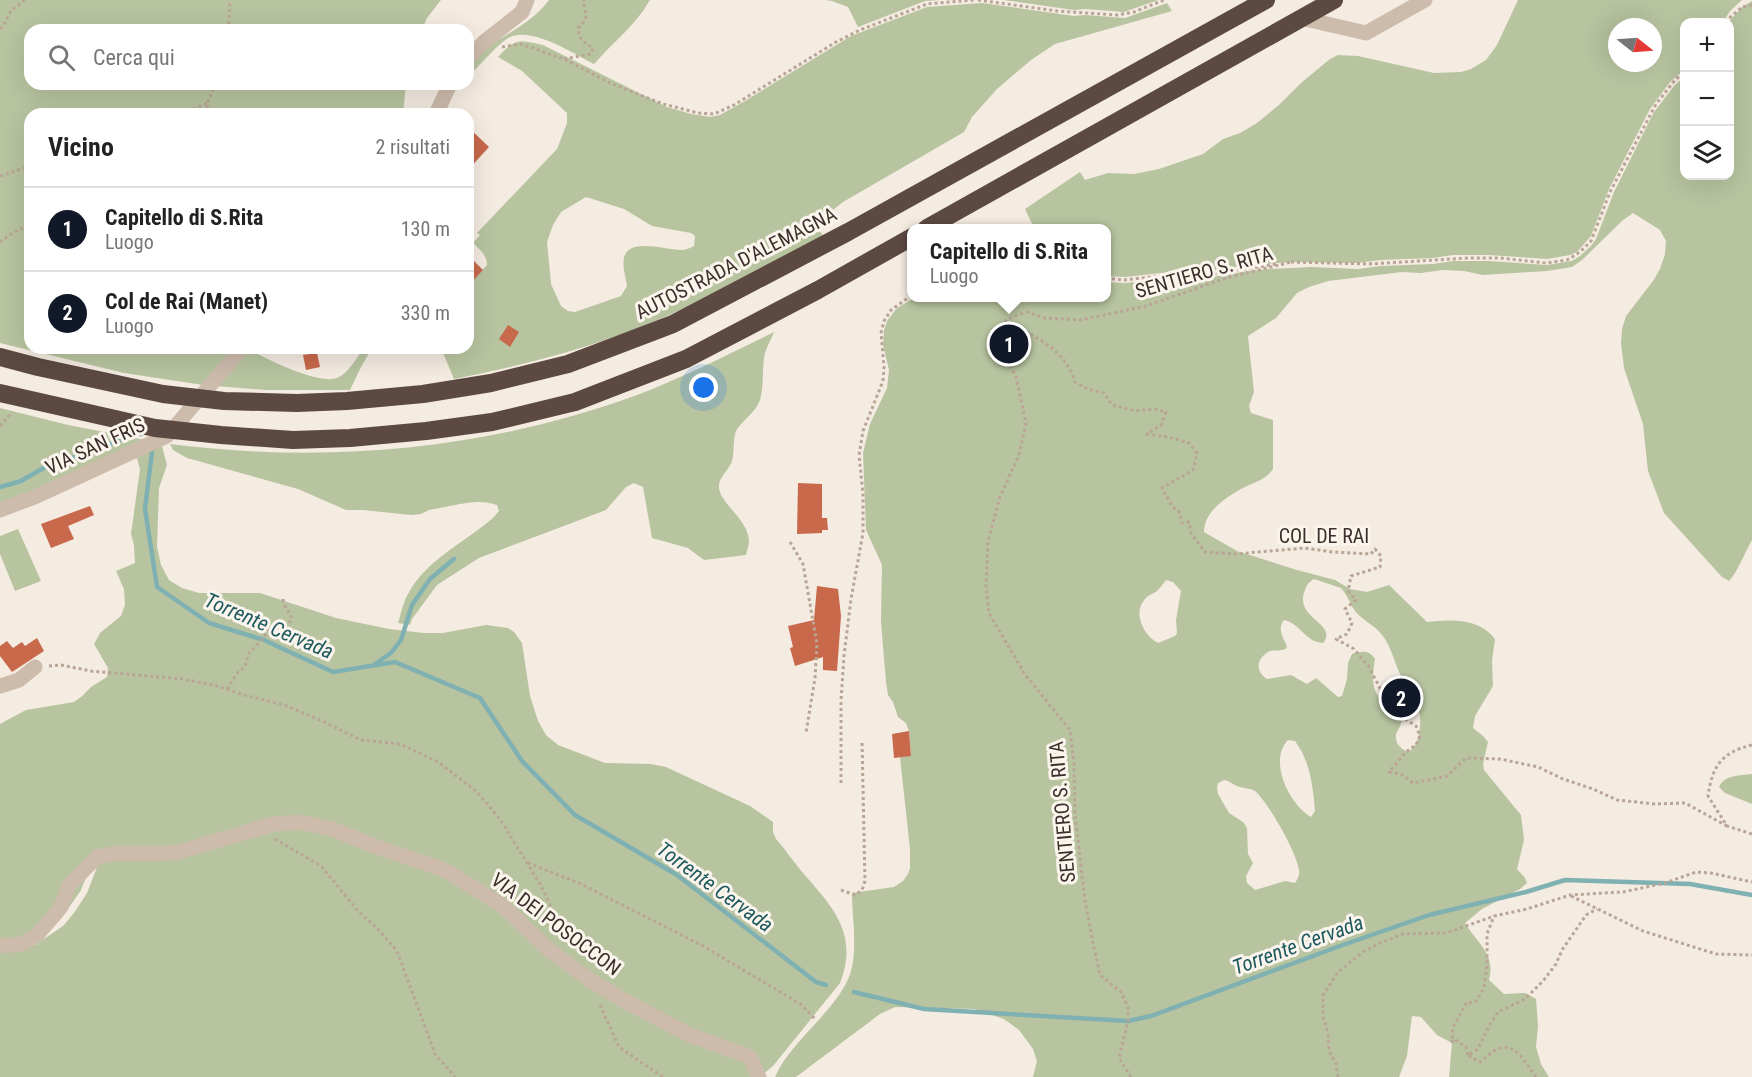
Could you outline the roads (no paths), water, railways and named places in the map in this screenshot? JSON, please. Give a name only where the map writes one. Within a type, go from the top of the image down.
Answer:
[{"type":"highway","name":"AUTOSTRADA D'ALEMAGNA","points":[[0,357],[163,394],[224,401],[297,403],[423,394],[491,383],[568,364],[673,324],[848,232],[1266,0]]},
{"type":"highway","points":[[934,224],[1334,0]]},
{"type":"highway","points":[[0,393],[156,428],[292,440],[350,438],[492,422],[575,402],[686,359],[818,290],[907,240]]},
{"type":"street","points":[[474,52],[522,12],[526,0]]},
{"type":"street","points":[[1301,18],[1366,33],[1425,0]]},
{"type":"street","points":[[439,108],[447,90]]},
{"type":"street","name":"VIA SAN FRIS","points":[[0,510],[37,496],[167,436],[237,354]]},
{"type":"street","points":[[0,686],[20,680],[35,668]]},
{"type":"street","name":"VIA DEI POSOCCON","points":[[0,946],[22,944],[39,934],[61,907],[69,885],[97,857],[112,854],[175,853],[274,824],[299,822],[332,829],[445,870],[503,906],[548,949],[590,980],[690,1035],[750,1057],[759,1077]]},
{"type":"waterway","name":"Torrente Cervada","points":[[0,487],[21,481],[47,466],[97,450],[135,433],[141,434]]},
{"type":"waterway","name":"Torrente Cervada","points":[[152,452],[145,509],[157,587],[209,623],[264,640],[333,672],[395,662],[480,698],[522,761],[575,815],[677,875],[816,982],[826,985]]},
{"type":"waterway","points":[[375,664],[391,653],[401,640],[412,605],[430,579],[454,559]]},
{"type":"waterway","name":"Torrente Cervada","points":[[854,992],[924,1009],[1128,1021],[1151,1016],[1429,915],[1526,892],[1565,880],[1690,884],[1752,895]]},
{"type":"place","name":"Capitello di S.Rita","points":[[1009,344]]},
{"type":"place","name":"Col de Rai (Manet)","points":[[1401,698]]}]
